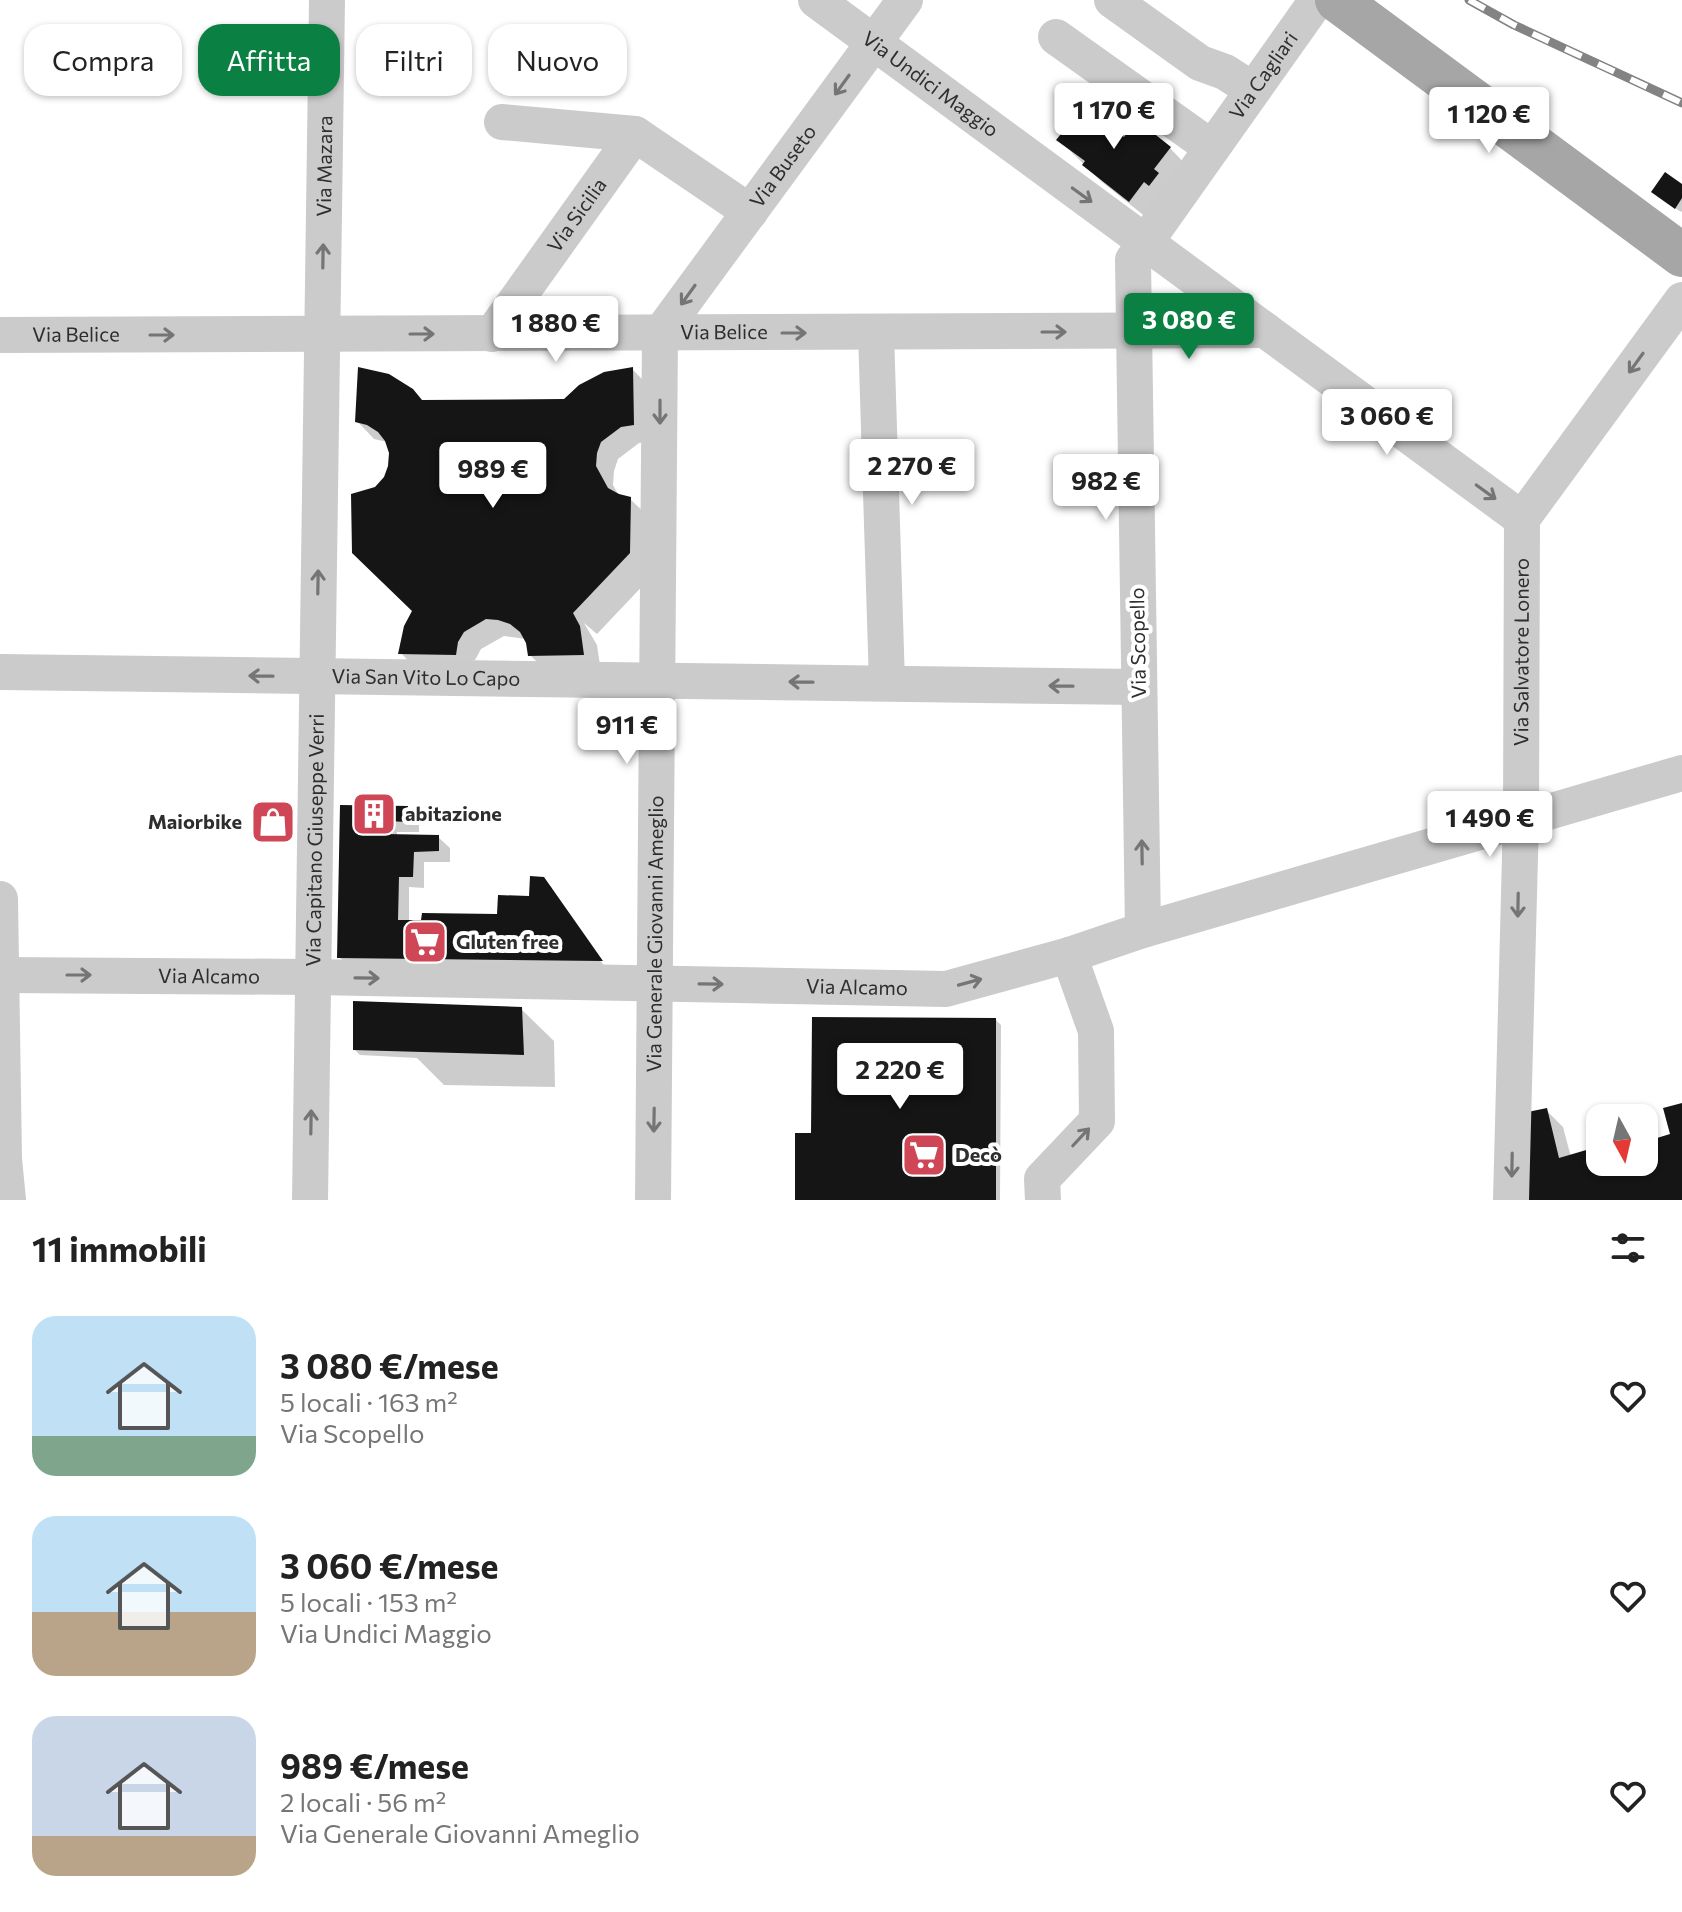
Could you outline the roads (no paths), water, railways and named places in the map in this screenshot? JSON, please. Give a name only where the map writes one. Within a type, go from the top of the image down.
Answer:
[{"type":"main road","points":[[1337,0],[1682,255]]},
{"type":"street","name":"Via Mazara","points":[[322,334],[327,0]]},
{"type":"street","name":"Via Undici Maggio","points":[[816,0],[1141,232],[1276,338]]},
{"type":"street","name":"Via Buseto","points":[[660,334],[905,0]]},
{"type":"street","points":[[1112,0],[1200,63],[1225,72],[1253,90]]},
{"type":"street","name":"Via Cagliari","points":[[1141,232],[1212,148],[1317,0]]},
{"type":"street","points":[[1056,37],[1212,148]]},
{"type":"street","points":[[502,122],[635,134],[750,212]]},
{"type":"street","name":"Via Sicilia","points":[[492,334],[635,134]]},
{"type":"street","name":"Via Scopello","points":[[1141,232],[1133,260],[1126,340],[1139,687],[1143,930]]},
{"type":"street","points":[[1276,338],[1522,519],[1682,300]]},
{"type":"street","name":"Via Belice","points":[[0,335],[876,333],[1126,340],[1276,338]]},
{"type":"street","points":[[876,333],[887,683]]},
{"type":"street","name":"Via Capitano Giuseppe Verri","points":[[310,1200],[322,334]]},
{"type":"street","name":"Via Generale Giovanni Ameglio","points":[[653,1200],[660,334]]},
{"type":"street","name":"Via Salvatore Lonero","points":[[1511,1200],[1521,818],[1522,519]]},
{"type":"street","name":"Via San Vito Lo Capo","points":[[0,672],[1139,687]]},
{"type":"street","name":"Via Alcamo","points":[[1,975],[313,977],[946,989],[1682,773]]},
{"type":"street","points":[[0,899],[4,1159],[8,1200]]},
{"type":"street","points":[[1043,1200],[1042,1179],[1097,1121],[1096,1031],[1069,955]]},
{"type":"railway","points":[[1469,0],[1514,25],[1682,103]]},
{"type":"place","name":"abitazione","points":[[374,814]]},
{"type":"place","name":"Maiorbike","points":[[273,822]]},
{"type":"place","name":"Gluten free","points":[[425,942]]},
{"type":"place","name":"Decò","points":[[924,1155]]}]
